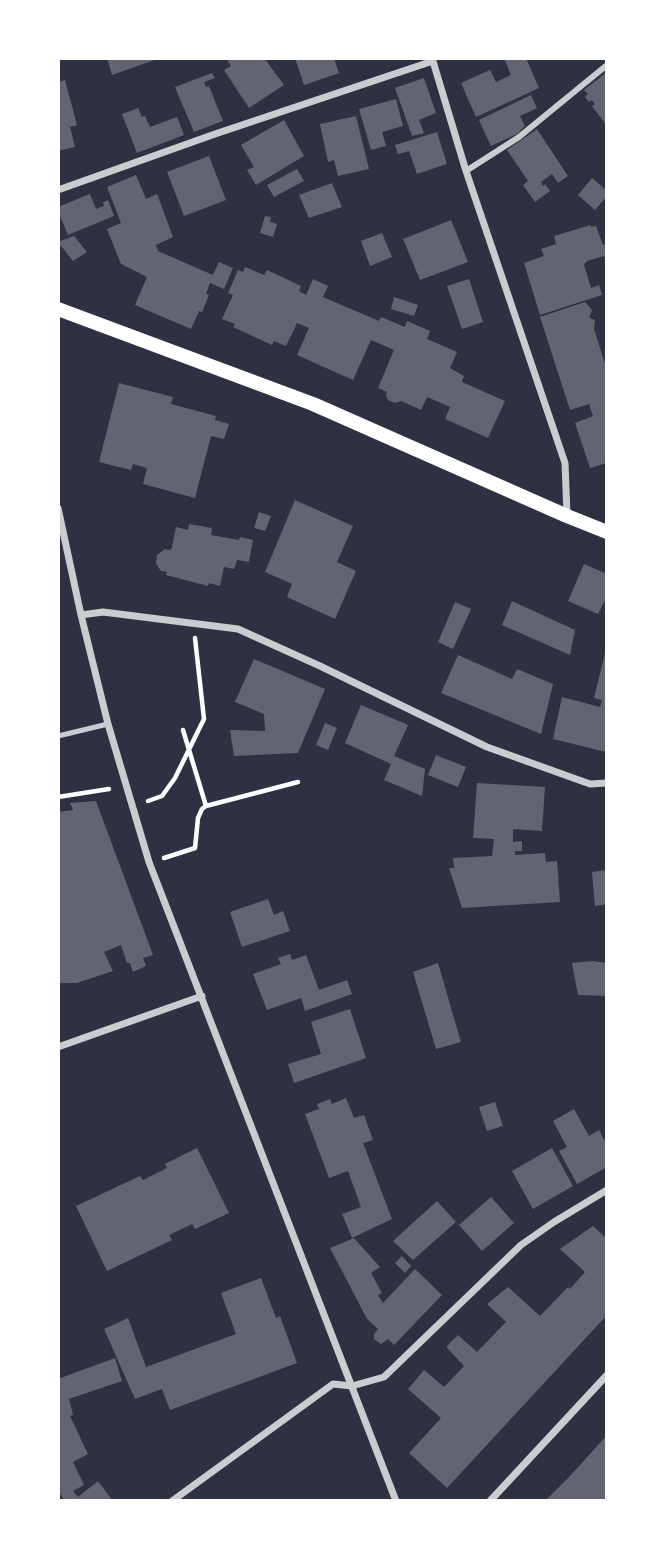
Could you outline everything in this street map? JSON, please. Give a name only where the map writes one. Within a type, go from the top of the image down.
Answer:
[{"type":"main road","points":[[58,309],[313,404],[607,532]]},
{"type":"street","points":[[58,190],[433,59],[466,171],[565,463],[567,516]]},
{"type":"street","points":[[466,171],[519,137],[607,65]]},
{"type":"street","points":[[58,508],[108,724],[149,862],[396,1501]]},
{"type":"street","points":[[81,615],[103,612],[238,629],[486,747],[590,784],[607,783]]},
{"type":"street","points":[[58,1047],[202,996]]},
{"type":"street","points":[[172,1501],[333,1384],[352,1386],[384,1377],[522,1245],[607,1190]]},
{"type":"street","points":[[490,1501],[607,1375]]},
{"type":"lane","points":[[58,736],[108,724]]},
{"type":"path","points":[[132,806],[162,796],[175,778],[204,719],[194,624]]},
{"type":"path","points":[[183,730],[206,806]]},
{"type":"path","points":[[149,862],[195,848],[198,818],[206,806],[298,782]]},
{"type":"path","points":[[58,797],[100,791]]},
{"type":"building","points":[[107,58],[160,58],[112,75]]},
{"type":"building","points":[[226,58],[264,58],[284,85],[249,108],[224,70],[231,66]]},
{"type":"building","points":[[295,58],[334,58],[339,73],[304,85]]},
{"type":"building","points":[[504,58],[526,58],[539,88],[476,117],[461,83],[490,70],[496,82],[511,75]]},
{"type":"building","points":[[607,72],[607,126],[592,106],[595,104],[592,100],[589,102],[585,97],[588,94],[584,90]]},
{"type":"building","points":[[212,73],[215,78],[204,82],[206,87],[209,86],[223,121],[194,132],[175,87]]},
{"type":"building","points":[[424,78],[436,113],[419,120],[424,133],[412,136],[395,88]]},
{"type":"building","points":[[65,80],[77,125],[70,127],[75,147],[58,151],[58,82]]},
{"type":"building","points":[[531,95],[537,108],[520,116],[525,126],[517,134],[491,146],[479,120]]},
{"type":"building","points":[[396,99],[403,126],[382,132],[386,146],[371,150],[359,109]]},
{"type":"building","points":[[138,108],[150,127],[177,117],[184,135],[137,153],[122,114]]},
{"type":"building","points":[[356,116],[369,169],[338,176],[334,160],[328,162],[320,124]]},
{"type":"building","points":[[284,120],[304,156],[256,185],[247,170],[254,167],[241,145]]},
{"type":"building","points":[[537,129],[568,176],[558,183],[552,174],[541,182],[550,191],[535,202],[523,185],[528,181],[507,150]]},
{"type":"building","points":[[437,132],[447,164],[417,174],[409,151],[398,154],[395,145]]},
{"type":"building","points":[[209,156],[226,200],[184,216],[167,172]]},
{"type":"building","points":[[297,169],[304,181],[274,197],[267,185]]},
{"type":"building","points":[[136,175],[146,199],[157,194],[173,237],[156,245],[158,251],[213,275],[219,262],[233,268],[224,289],[210,283],[206,294],[209,295],[202,312],[199,311],[191,329],[135,305],[147,277],[121,264],[107,229],[121,223],[107,187]]},
{"type":"building","points":[[592,178],[607,191],[607,196],[595,210],[578,195]]},
{"type":"building","points":[[332,183],[342,207],[309,218],[299,195]]},
{"type":"building","points":[[90,194],[96,209],[104,206],[103,202],[108,200],[114,216],[68,235],[58,207]]},
{"type":"building","points":[[265,216],[271,217],[270,222],[277,224],[273,237],[260,233]]},
{"type":"building","points":[[451,220],[468,262],[420,280],[403,239]]},
{"type":"building","points":[[591,225],[596,226],[603,245],[607,244],[607,261],[604,256],[587,261],[584,265],[591,288],[599,285],[602,295],[540,315],[524,263],[544,256],[541,249],[556,244],[554,236]]},
{"type":"building","points":[[382,233],[392,257],[370,266],[361,241]]},
{"type":"building","points":[[74,236],[87,252],[73,261],[58,242]]},
{"type":"building","points":[[245,267],[264,275],[267,270],[301,286],[299,291],[306,295],[313,279],[328,286],[323,297],[379,321],[381,317],[405,327],[407,321],[430,331],[427,339],[457,352],[450,368],[464,376],[462,382],[505,401],[488,438],[445,419],[450,407],[427,397],[421,410],[401,401],[395,403],[388,400],[387,392],[378,388],[394,350],[371,340],[353,380],[297,355],[309,328],[297,323],[286,346],[274,341],[272,345],[233,327],[235,324],[222,319],[233,295],[228,293],[238,270],[243,272]]},
{"type":"building","points":[[469,279],[483,322],[462,329],[447,286]]},
{"type":"building","points":[[394,297],[418,305],[414,316],[391,309]]},
{"type":"building","points":[[585,302],[592,310],[590,318],[595,320],[594,329],[607,370],[607,463],[590,468],[575,423],[593,416],[589,404],[570,410],[540,317]]},
{"type":"building","points":[[119,383],[173,397],[171,404],[216,416],[215,420],[229,424],[224,439],[211,436],[195,498],[143,484],[147,468],[133,464],[131,470],[99,462]]},
{"type":"building","points":[[295,500],[353,526],[337,562],[356,571],[335,619],[287,597],[292,584],[265,572]]},
{"type":"building","points":[[259,512],[271,516],[265,531],[254,528]]},
{"type":"building","points":[[189,524],[212,528],[211,535],[253,540],[249,562],[237,560],[234,569],[224,567],[220,586],[209,583],[208,586],[166,575],[167,572],[161,571],[156,564],[157,555],[165,549],[170,550],[176,527],[188,530]]},
{"type":"building","points":[[584,564],[607,574],[607,603],[604,602],[598,614],[568,601]]},
{"type":"building","points":[[512,601],[575,630],[570,655],[502,625]]},
{"type":"building","points":[[455,602],[471,609],[453,649],[438,642]]},
{"type":"building","points":[[606,649],[606,752],[553,739],[562,697],[600,707],[602,700],[594,698]]},
{"type":"building","points":[[458,655],[512,679],[517,669],[553,684],[541,734],[441,693]]},
{"type":"building","points":[[254,659],[325,689],[298,753],[234,756],[230,730],[265,731],[264,714],[235,702]]},
{"type":"building","points":[[361,705],[408,725],[394,756],[425,769],[422,796],[384,780],[391,764],[345,743]]},
{"type":"building","points":[[325,723],[337,728],[328,750],[316,745]]},
{"type":"building","points":[[436,755],[466,767],[458,787],[428,775]]},
{"type":"building","points":[[477,783],[545,787],[542,831],[513,829],[513,842],[522,841],[522,851],[515,851],[515,855],[545,853],[546,862],[557,861],[560,902],[462,908],[449,868],[454,868],[453,858],[492,856],[494,839],[473,838]]},
{"type":"building","points":[[96,801],[153,955],[143,958],[146,966],[133,972],[121,945],[104,952],[113,971],[77,983],[58,983],[58,812],[73,810],[70,803]]},
{"type":"building","points":[[607,870],[607,904],[595,906],[592,872]]},
{"type":"building","points":[[268,899],[274,915],[283,911],[290,931],[242,947],[230,912]]},
{"type":"building","points":[[290,954],[292,960],[306,955],[319,990],[347,980],[352,994],[305,1011],[301,998],[267,1010],[253,974],[281,964],[278,958]]},
{"type":"building","points":[[438,963],[461,1042],[436,1049],[413,972]]},
{"type":"building","points":[[572,963],[607,963],[607,996],[578,995]]},
{"type":"building","points":[[350,1009],[366,1058],[294,1083],[288,1064],[321,1054],[311,1022]]},
{"type":"building","points":[[346,1098],[354,1118],[364,1115],[373,1140],[363,1143],[392,1219],[352,1238],[342,1214],[361,1207],[348,1171],[329,1178],[305,1114],[319,1109],[317,1104],[330,1099],[332,1104]]},
{"type":"building","points":[[495,1102],[503,1126],[487,1131],[479,1107]]},
{"type":"building","points":[[574,1109],[589,1136],[599,1130],[607,1145],[607,1167],[577,1184],[559,1151],[567,1147],[553,1121]]},
{"type":"building","points":[[197,1148],[229,1213],[195,1229],[192,1224],[169,1235],[172,1240],[107,1271],[76,1206],[140,1176],[143,1180],[167,1168],[165,1164]]},
{"type":"building","points":[[552,1148],[573,1186],[533,1209],[512,1171]]},
{"type":"building","points":[[491,1197],[514,1223],[482,1251],[459,1225]]},
{"type":"building","points":[[437,1201],[456,1222],[413,1260],[393,1241]]},
{"type":"building","points":[[593,1226],[607,1239],[607,1315],[447,1488],[409,1453],[441,1418],[408,1389],[424,1370],[444,1387],[464,1366],[447,1346],[458,1335],[477,1352],[506,1322],[487,1304],[508,1287],[540,1316],[585,1272],[560,1249]]},
{"type":"building","points":[[354,1238],[380,1267],[371,1273],[382,1293],[378,1295],[383,1303],[415,1269],[442,1295],[394,1345],[388,1339],[381,1344],[374,1339],[378,1329],[367,1319],[330,1248]]},
{"type":"building","points":[[402,1256],[411,1266],[405,1273],[395,1263]]},
{"type":"building","points":[[261,1278],[276,1318],[280,1316],[297,1363],[170,1410],[162,1389],[135,1399],[104,1329],[128,1318],[146,1367],[236,1334],[221,1293]]},
{"type":"building","points":[[115,1358],[122,1381],[69,1399],[73,1415],[70,1416],[88,1454],[73,1462],[84,1485],[73,1491],[78,1497],[98,1481],[113,1501],[64,1501],[58,1489],[58,1379]]},
{"type":"building","points":[[607,1435],[607,1501],[545,1501],[571,1475]]}]
